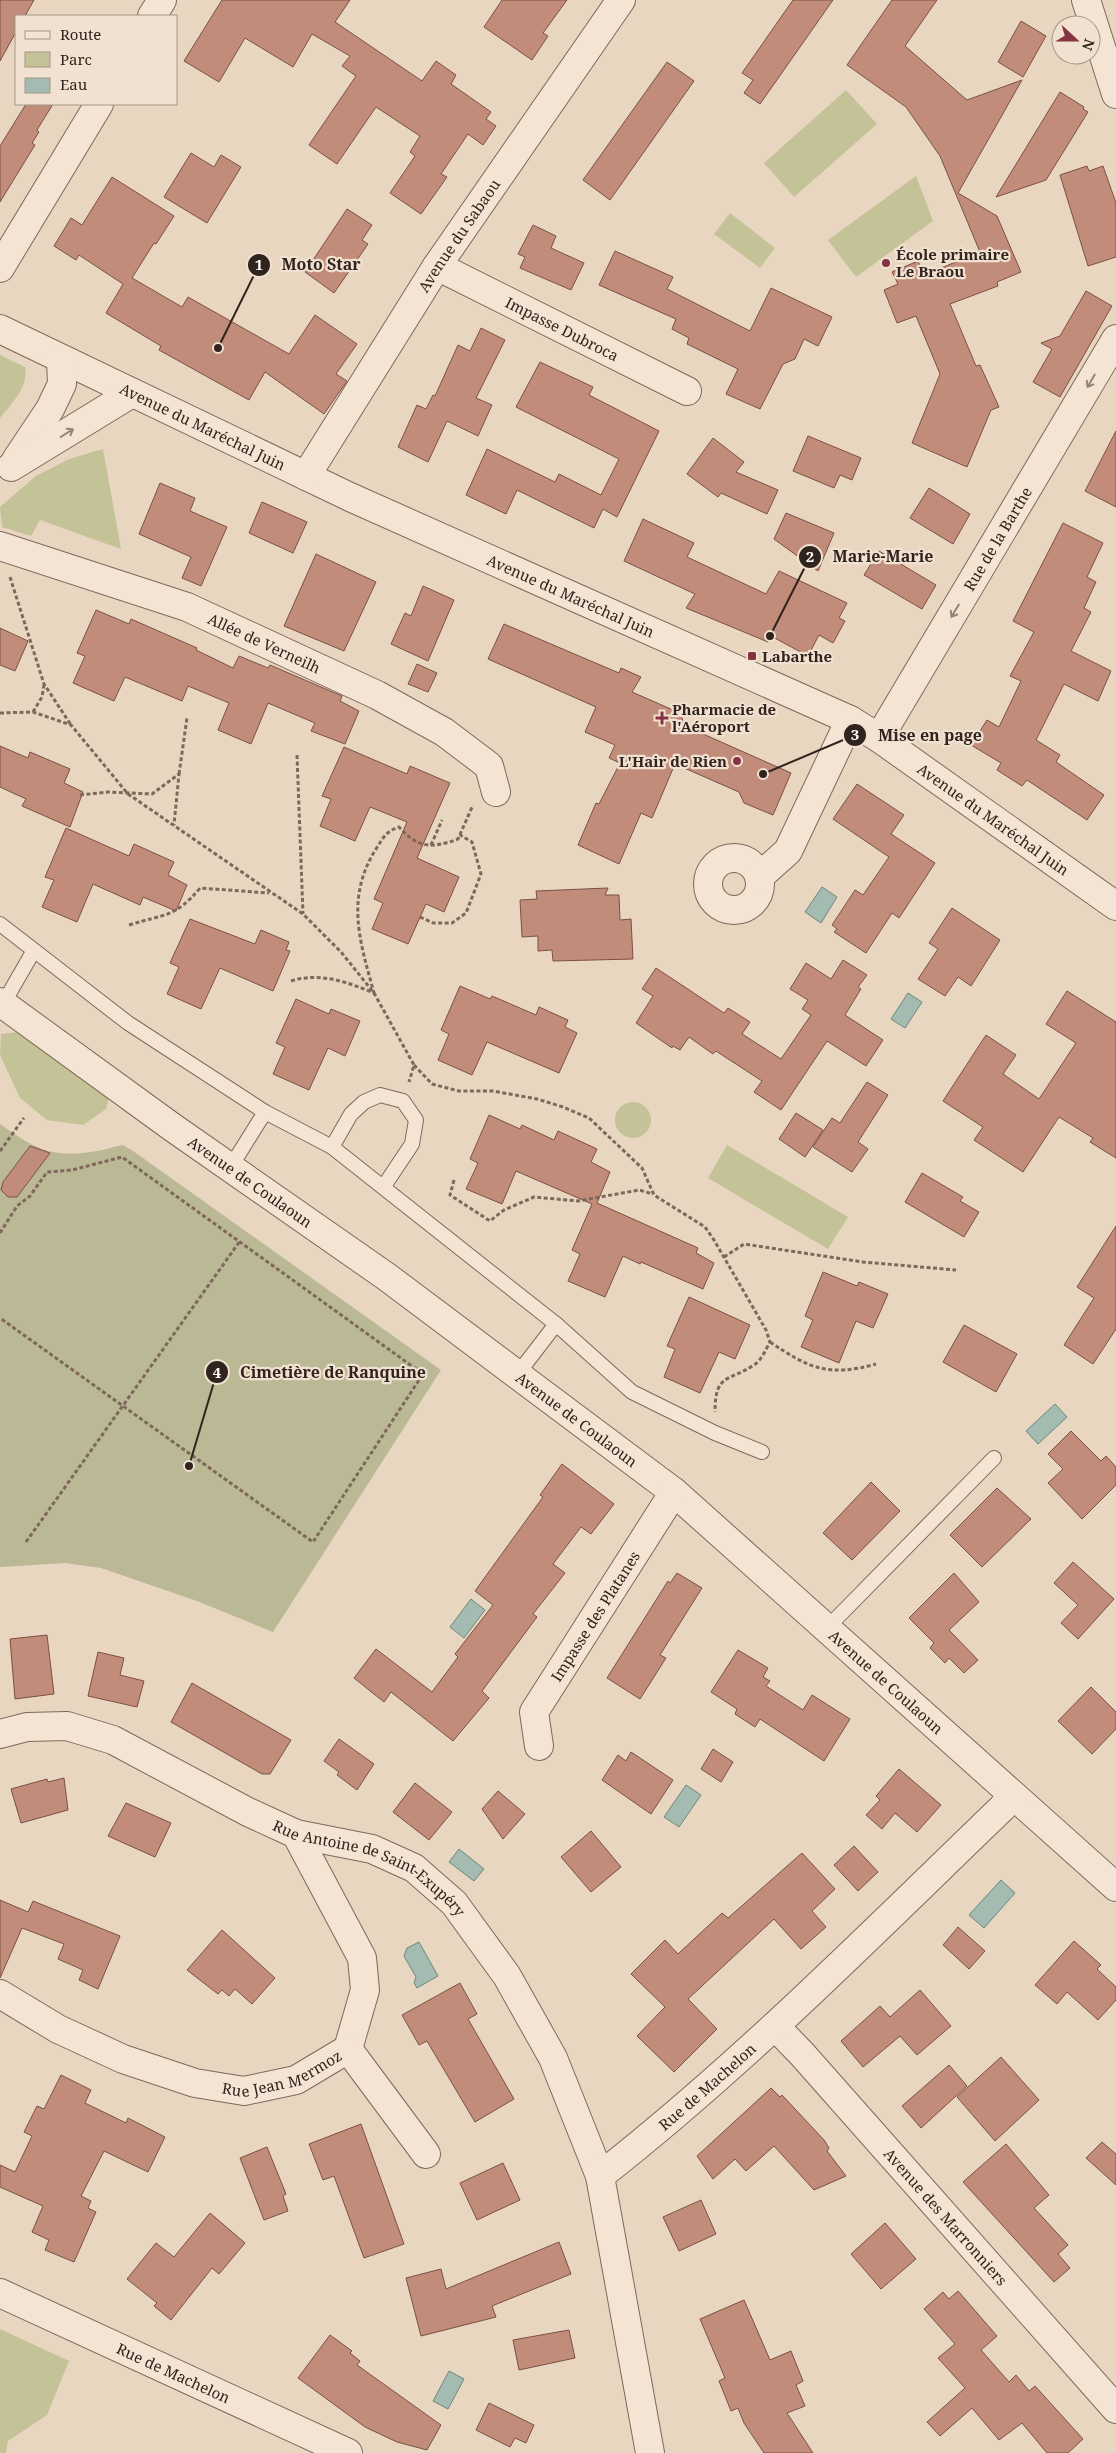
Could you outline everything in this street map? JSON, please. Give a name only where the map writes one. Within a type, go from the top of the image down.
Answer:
[{"type":"street","points":[[153,15],[162,0]]},
{"type":"street","name":"Avenue du Sabaou","points":[[306,476],[437,266],[621,0]]},
{"type":"street","points":[[1086,0],[1116,94]]},
{"type":"street","points":[[0,268],[98,105]]},
{"type":"street","name":"Impasse Dubroca","points":[[437,266],[688,391]]},
{"type":"street","name":"Avenue du Maréchal Juin","points":[[0,329],[61,360],[306,476],[850,720],[879,738],[1116,906]]},
{"type":"street","name":"Rue de la Barthe","points":[[879,738],[1116,339]]},
{"type":"street","points":[[5,473],[50,409],[62,384],[61,360]]},
{"type":"street","points":[[5,473],[132,393]]},
{"type":"street","name":"Allée de Verneilh","points":[[2,546],[187,607],[377,696],[444,732],[489,766]]},
{"type":"street","points":[[759,877],[788,851],[850,720]]},
{"type":"street","points":[[489,766],[496,792]]},
{"type":"street","name":"Avenue de Coulaoun","points":[[2,1003],[230,1168],[387,1277],[516,1376],[674,1492],[1116,1887]]},
{"type":"street","name":"Impasse des Platanes","points":[[539,1746],[534,1712],[674,1492]]},
{"type":"street","name":"Rue Antoine de Saint-Exupéry","points":[[0,1734],[27,1726],[67,1726],[113,1740],[248,1812],[296,1834],[372,1849],[414,1868],[454,1903],[507,1976],[553,2058],[600,2176]]},
{"type":"street","name":"Rue de Machelon","points":[[600,2176],[642,2143],[775,2026],[1002,1808],[1012,1796]]},
{"type":"street","name":"Rue Jean Mermoz","points":[[0,1994],[58,2030],[123,2059],[195,2083],[244,2091],[296,2080],[348,2049],[365,1990],[362,1958],[296,1834]]},
{"type":"street","name":"Avenue des Marronniers","points":[[775,2026],[1116,2409]]},
{"type":"street","points":[[348,2049],[426,2154]]},
{"type":"street","points":[[600,2176],[650,2453]]},
{"type":"street","name":"Rue de Machelon","points":[[0,2293],[348,2453]]},
{"type":"lane","points":[[0,924],[33,952],[128,1023],[265,1112],[332,1147],[384,1186],[556,1324],[632,1392],[715,1433],[762,1452]]},
{"type":"lane","points":[[2,1003],[33,952]]},
{"type":"lane","points":[[332,1147],[351,1114],[364,1102],[380,1095],[402,1101],[416,1120],[412,1144],[384,1186]]},
{"type":"lane","points":[[230,1168],[265,1112]]},
{"type":"lane","points":[[516,1376],[556,1324]]},
{"type":"lane","points":[[826,1628],[994,1458]]},
{"type":"path","points":[[2,546],[44,684],[71,725],[128,794],[303,914],[341,952],[374,993],[414,1065],[432,1084],[459,1091],[493,1091],[537,1099],[589,1118],[642,1168],[654,1194]]},
{"type":"path","points":[[33,712],[42,696],[44,684]]},
{"type":"path","points":[[0,713],[33,712],[71,725]]},
{"type":"path","points":[[174,826],[186,718]]},
{"type":"path","points":[[297,755],[303,914]]},
{"type":"path","points":[[374,993],[357,927],[358,892],[370,858],[387,831],[399,826],[409,838],[422,846],[444,845],[458,839],[489,766]]},
{"type":"path","points":[[80,795],[108,792],[152,794],[179,774]]},
{"type":"path","points":[[431,845],[442,820]]},
{"type":"path","points":[[420,917],[433,923],[452,923],[466,913],[481,874],[472,842],[460,835]]},
{"type":"path","points":[[129,925],[174,913],[188,903],[200,888],[270,893]]},
{"type":"path","points":[[291,980],[310,977],[330,978],[344,981],[374,993]]},
{"type":"path","points":[[402,1101],[414,1065]]},
{"type":"path","points":[[0,1151],[24,1118]]},
{"type":"path","points":[[0,1233],[17,1206],[30,1196],[48,1172],[72,1170],[122,1157],[423,1374],[313,1542],[0,1318]]},
{"type":"path","points":[[454,1180],[450,1195],[490,1221],[504,1210],[534,1197],[578,1201],[639,1190],[654,1194],[704,1227],[766,1330],[770,1342],[797,1360],[828,1371],[855,1370],[876,1364]]},
{"type":"path","points":[[26,1542],[240,1241]]},
{"type":"path","points":[[724,1258],[744,1244],[863,1262],[956,1270]]},
{"type":"path","points":[[715,1433],[715,1394],[726,1377],[756,1364],[770,1342]]},
{"type":"green space","points":[[846,90],[877,124],[794,197],[764,163]]},
{"type":"green space","points":[[916,176],[933,221],[856,277],[828,240]]},
{"type":"green space","points":[[730,213],[775,248],[760,268],[714,234]]},
{"type":"green space","points":[[0,355],[25,367],[26,374],[22,388],[0,418]]},
{"type":"green space","points":[[103,449],[121,549],[40,520],[31,536],[2,527],[0,507],[36,476],[69,459]]},
{"type":"green space","points":[[18,1032],[109,1097],[106,1109],[83,1125],[47,1120],[20,1098],[0,1055],[1,1034]]},
{"type":"green space","points":[[633,1102],[645,1108],[651,1120],[645,1132],[633,1138],[621,1132],[615,1120],[621,1108]]},
{"type":"green space","points":[[727,1145],[848,1217],[828,1249],[708,1178]]},
{"type":"green space","points":[[0,2329],[69,2361],[47,2415],[8,2441],[6,2453],[0,2453]]},
{"type":"shaded area","points":[[0,1124],[34,1146],[56,1153],[81,1153],[123,1145],[441,1370],[273,1632],[197,1601],[101,1568],[65,1563],[0,1567]]},
{"type":"water","points":[[822,887],[837,897],[821,923],[805,912]]},
{"type":"water","points":[[908,993],[922,1002],[905,1028],[891,1019]]},
{"type":"water","points":[[1055,1404],[1067,1417],[1038,1444],[1026,1431]]},
{"type":"water","points":[[471,1599],[485,1610],[464,1638],[450,1627]]},
{"type":"water","points":[[686,1785],[701,1795],[679,1827],[664,1817]]},
{"type":"water","points":[[459,1849],[484,1869],[474,1881],[449,1862]]},
{"type":"water","points":[[1001,1880],[1015,1893],[984,1928],[969,1915]]},
{"type":"water","points":[[419,1942],[438,1976],[417,1988],[414,1983],[416,1977],[404,1956],[407,1948]]},
{"type":"water","points":[[449,2371],[464,2379],[448,2409],[433,2401]]},
{"type":"building","points":[[0,0],[34,0],[26,15],[15,15],[15,34],[0,61]]},
{"type":"building","points":[[222,0],[350,0],[335,22],[422,81],[436,61],[456,75],[451,84],[491,112],[486,119],[496,126],[483,145],[468,134],[441,174],[447,177],[421,214],[390,193],[415,156],[410,152],[420,136],[376,107],[337,164],[309,145],[356,76],[342,66],[350,56],[312,34],[293,67],[245,38],[219,82],[184,61]]},
{"type":"building","points":[[502,0],[567,0],[543,33],[548,36],[532,60],[484,27]]},
{"type":"building","points":[[793,0],[833,0],[760,104],[744,93],[753,80],[742,73]]},
{"type":"building","points":[[892,0],[937,0],[905,46],[967,100],[1022,80],[958,193],[997,216],[1021,272],[997,282],[998,286],[950,304],[976,366],[980,365],[999,407],[991,410],[967,467],[912,443],[940,374],[916,316],[897,323],[884,290],[898,284],[892,272],[918,261],[924,275],[980,252],[940,156],[906,107],[847,65]]},
{"type":"building","points":[[1021,21],[1046,36],[1023,77],[998,62]]},
{"type":"building","points":[[667,62],[694,81],[610,200],[583,180]]},
{"type":"building","points":[[1060,92],[1084,107],[1083,109],[1088,112],[1046,180],[996,197]]},
{"type":"building","points":[[25,105],[52,105],[37,130],[39,132],[32,143],[35,145],[0,202],[0,146]]},
{"type":"building","points":[[191,153],[214,167],[221,155],[241,167],[207,223],[164,197]]},
{"type":"building","points":[[1087,166],[1089,171],[1103,166],[1116,203],[1116,257],[1088,266],[1060,175]]},
{"type":"building","points":[[112,177],[174,216],[132,278],[182,307],[188,297],[289,354],[315,315],[357,344],[336,374],[347,381],[324,414],[265,372],[249,400],[159,350],[161,346],[106,313],[123,284],[79,255],[76,260],[54,246],[71,218],[82,225]]},
{"type":"building","points":[[347,209],[372,225],[362,240],[368,244],[334,293],[305,272]]},
{"type":"building","points":[[533,225],[556,236],[551,248],[584,263],[571,290],[520,268],[525,257],[518,254]]},
{"type":"building","points":[[615,251],[673,277],[667,289],[750,331],[771,288],[832,317],[818,346],[804,339],[795,359],[783,364],[760,409],[726,394],[738,369],[687,344],[689,338],[672,329],[676,319],[599,285]]},
{"type":"building","points":[[1086,291],[1112,306],[1060,397],[1033,382],[1052,349],[1041,343],[1060,336]]},
{"type":"building","points":[[481,328],[505,340],[476,398],[492,405],[478,436],[447,421],[428,462],[398,447],[417,405],[426,409],[433,395],[435,396],[458,345],[470,351]]},
{"type":"building","points":[[540,362],[593,387],[589,395],[659,431],[617,517],[603,509],[594,528],[517,490],[506,514],[466,495],[487,449],[555,482],[559,474],[601,495],[619,459],[516,407]]},
{"type":"building","points":[[1116,431],[1116,507],[1085,491]]},
{"type":"building","points":[[808,436],[861,458],[852,480],[840,475],[834,488],[793,471]]},
{"type":"building","points":[[713,438],[744,462],[736,472],[778,490],[767,514],[721,493],[718,497],[687,474]]},
{"type":"building","points":[[160,483],[195,498],[190,511],[227,527],[201,586],[182,578],[191,557],[139,534]]},
{"type":"building","points":[[929,488],[970,514],[953,544],[910,518]]},
{"type":"building","points":[[262,502],[307,522],[293,553],[249,533]]},
{"type":"building","points":[[786,513],[834,533],[818,571],[774,539]]},
{"type":"building","points":[[643,519],[694,543],[687,557],[766,594],[779,571],[847,603],[839,618],[845,621],[833,643],[819,635],[808,656],[771,636],[768,642],[686,608],[695,594],[624,561]]},
{"type":"building","points":[[1063,523],[1103,543],[1087,577],[1096,582],[1084,608],[1091,612],[1071,651],[1111,671],[1098,701],[1064,684],[1036,740],[1060,755],[1056,762],[1104,795],[1087,820],[1027,780],[1022,786],[997,770],[1001,763],[971,745],[987,720],[999,727],[1021,681],[1010,676],[1034,632],[1013,621]]},
{"type":"building","points":[[879,551],[936,585],[922,609],[864,575]]},
{"type":"building","points":[[316,554],[376,582],[344,651],[284,626]]},
{"type":"building","points":[[423,586],[454,600],[428,661],[391,644],[405,613],[411,616]]},
{"type":"building","points":[[96,610],[129,624],[131,619],[197,648],[196,650],[233,668],[239,656],[268,668],[270,665],[342,696],[340,701],[359,711],[345,744],[311,731],[315,723],[268,703],[251,744],[218,730],[229,703],[188,686],[182,701],[125,677],[114,701],[73,683],[85,656],[77,653]]},
{"type":"building","points":[[504,624],[619,673],[621,668],[641,677],[632,692],[680,713],[685,726],[791,773],[773,815],[744,803],[739,792],[675,764],[652,818],[641,813],[619,864],[578,845],[596,803],[599,804],[620,763],[609,758],[615,745],[585,732],[596,707],[488,659]]},
{"type":"building","points":[[0,628],[28,641],[15,671],[0,665]]},
{"type":"building","points":[[417,664],[437,673],[428,692],[408,684]]},
{"type":"building","points":[[0,746],[28,758],[30,752],[70,769],[64,783],[83,792],[70,827],[22,806],[26,799],[0,787]]},
{"type":"building","points":[[344,747],[407,774],[410,766],[450,783],[417,858],[459,877],[444,912],[426,904],[408,944],[372,929],[383,903],[374,899],[407,822],[370,807],[355,841],[320,826],[331,799],[322,796]]},
{"type":"building","points":[[857,784],[904,815],[891,834],[935,863],[899,918],[892,913],[866,953],[834,932],[837,929],[832,925],[855,890],[863,895],[889,857],[833,819]]},
{"type":"building","points":[[66,828],[129,856],[134,844],[174,862],[168,875],[187,885],[176,911],[143,897],[140,905],[93,884],[77,922],[42,907],[54,880],[45,877]]},
{"type":"building","points":[[608,888],[605,895],[619,895],[620,920],[631,919],[633,959],[553,961],[552,950],[538,951],[538,936],[522,937],[520,900],[537,899],[536,891]]},
{"type":"building","points":[[952,908],[1000,940],[971,986],[958,977],[945,996],[918,979],[938,949],[929,943]]},
{"type":"building","points":[[190,919],[255,944],[261,930],[289,942],[286,950],[290,951],[273,991],[220,968],[201,1009],[167,994],[179,967],[170,963]]},
{"type":"building","points":[[843,960],[867,975],[858,987],[861,989],[845,1015],[883,1040],[866,1066],[827,1041],[781,1110],[754,1092],[762,1081],[716,1051],[713,1054],[689,1037],[680,1050],[673,1046],[672,1048],[636,1023],[653,996],[642,989],[656,968],[724,1013],[728,1008],[750,1022],[742,1034],[781,1059],[811,1015],[802,1009],[808,1000],[790,989],[806,963],[831,979]]},
{"type":"building","points":[[460,986],[490,999],[492,996],[536,1015],[539,1007],[568,1020],[565,1027],[577,1033],[559,1073],[487,1042],[472,1075],[438,1060],[449,1034],[441,1030]]},
{"type":"building","points":[[1067,991],[1116,1022],[1116,1158],[1090,1142],[1093,1138],[1059,1117],[1023,1172],[974,1140],[983,1127],[943,1101],[986,1035],[1016,1055],[1003,1074],[1039,1099],[1076,1043],[1046,1024]]},
{"type":"building","points":[[296,999],[329,1014],[331,1009],[360,1021],[345,1056],[328,1048],[309,1090],[273,1074],[285,1047],[276,1043]]},
{"type":"building","points":[[867,1082],[888,1095],[858,1142],[868,1149],[852,1172],[813,1147],[832,1118],[840,1123]]},
{"type":"building","points":[[796,1113],[823,1130],[805,1157],[779,1139]]},
{"type":"building","points":[[489,1115],[520,1129],[522,1125],[554,1140],[558,1131],[597,1149],[591,1162],[610,1172],[597,1203],[698,1248],[696,1253],[714,1263],[703,1289],[623,1256],[605,1297],[568,1281],[580,1254],[572,1250],[592,1204],[516,1171],[502,1204],[466,1189],[478,1163],[470,1159]]},
{"type":"building","points":[[30,1146],[50,1153],[17,1197],[8,1197],[1,1190],[3,1182]]},
{"type":"building","points":[[922,1173],[963,1197],[960,1201],[979,1212],[964,1237],[905,1202]]},
{"type":"building","points":[[1116,1226],[1116,1329],[1093,1364],[1064,1345],[1094,1298],[1077,1287]]},
{"type":"building","points":[[823,1272],[857,1286],[859,1282],[888,1294],[873,1328],[856,1321],[839,1363],[801,1347],[813,1320],[805,1316]]},
{"type":"building","points":[[689,1297],[750,1325],[735,1359],[719,1352],[700,1393],[664,1377],[675,1349],[667,1346]]},
{"type":"building","points":[[964,1325],[1017,1354],[996,1392],[943,1362]]},
{"type":"building","points":[[1071,1431],[1101,1461],[1106,1456],[1116,1467],[1116,1485],[1082,1519],[1048,1483],[1063,1469],[1048,1454]]},
{"type":"building","points":[[562,1464],[614,1504],[591,1534],[581,1527],[553,1564],[565,1573],[533,1614],[537,1617],[482,1691],[489,1698],[453,1741],[391,1692],[384,1702],[354,1678],[376,1649],[432,1692],[458,1657],[455,1654],[493,1605],[475,1591],[543,1497],[540,1495]]},
{"type":"building","points":[[871,1482],[900,1511],[852,1560],[823,1533]]},
{"type":"building","points":[[997,1488],[1031,1519],[982,1567],[950,1535]]},
{"type":"building","points":[[1073,1562],[1114,1599],[1078,1639],[1061,1623],[1078,1605],[1054,1583]]},
{"type":"building","points":[[677,1573],[702,1588],[660,1655],[666,1658],[640,1699],[607,1678],[668,1581],[670,1583]]},
{"type":"building","points":[[954,1573],[979,1602],[949,1630],[978,1660],[964,1673],[949,1658],[945,1663],[930,1648],[934,1643],[909,1618]]},
{"type":"building","points":[[47,1635],[54,1694],[15,1699],[10,1639]]},
{"type":"building","points":[[738,1650],[768,1668],[763,1677],[770,1681],[766,1686],[803,1710],[812,1695],[850,1719],[824,1761],[760,1719],[755,1727],[735,1714],[737,1709],[711,1692]]},
{"type":"building","points":[[98,1652],[124,1658],[120,1675],[144,1681],[137,1707],[88,1696]]},
{"type":"building","points":[[192,1683],[291,1740],[270,1774],[262,1774],[171,1722]]},
{"type":"building","points":[[1091,1687],[1116,1712],[1116,1729],[1092,1754],[1058,1721]]},
{"type":"building","points":[[339,1739],[374,1764],[357,1790],[337,1775],[339,1772],[324,1761]]},
{"type":"building","points":[[713,1749],[733,1762],[721,1782],[701,1769]]},
{"type":"building","points":[[631,1752],[673,1780],[651,1814],[602,1780],[618,1755],[626,1761]]},
{"type":"building","points":[[899,1769],[941,1805],[917,1832],[895,1813],[882,1829],[866,1815],[880,1800],[876,1796]]},
{"type":"building","points":[[64,1778],[68,1810],[21,1823],[11,1789],[47,1779],[48,1782]]},
{"type":"building","points":[[415,1783],[452,1812],[429,1840],[393,1812]]},
{"type":"building","points":[[498,1791],[525,1814],[503,1839],[482,1809]]},
{"type":"building","points":[[126,1803],[171,1823],[155,1857],[108,1836]]},
{"type":"building","points":[[591,1831],[621,1867],[591,1892],[561,1857]]},
{"type":"building","points":[[854,1846],[878,1872],[858,1891],[834,1865]]},
{"type":"building","points":[[802,1853],[835,1889],[812,1911],[826,1927],[801,1949],[774,1919],[688,1999],[717,2029],[674,2072],[637,2036],[665,2007],[631,1974],[665,1940],[678,1954],[722,1913],[728,1918]]},
{"type":"building","points":[[0,1900],[28,1912],[33,1901],[120,1936],[98,1989],[79,1980],[83,1970],[58,1959],[64,1944],[22,1928],[0,1978]]},
{"type":"building","points":[[958,1927],[985,1951],[969,1969],[943,1945]]},
{"type":"building","points":[[222,1930],[275,1978],[252,2004],[235,1989],[229,1996],[222,1990],[218,1994],[187,1970]]},
{"type":"building","points":[[1074,1941],[1101,1965],[1097,1969],[1116,1987],[1116,2000],[1098,2020],[1067,1992],[1057,2004],[1035,1985]]},
{"type":"building","points":[[460,1983],[477,2014],[468,2019],[514,2099],[475,2122],[427,2041],[419,2045],[402,2015]]},
{"type":"building","points":[[920,1990],[951,2026],[917,2055],[900,2036],[863,2067],[841,2041],[880,2006],[890,2017]]},
{"type":"building","points":[[1001,2057],[1039,2100],[995,2141],[957,2097]]},
{"type":"building","points":[[949,2065],[967,2086],[921,2128],[902,2106]]},
{"type":"building","points":[[61,2075],[91,2090],[85,2103],[126,2123],[128,2118],[165,2137],[148,2172],[104,2151],[81,2196],[91,2201],[88,2208],[96,2212],[74,2262],[45,2250],[49,2240],[32,2232],[43,2206],[0,2187],[0,2165],[15,2172],[32,2136],[24,2132],[37,2106],[44,2109]]},
{"type":"building","points":[[771,2088],[780,2097],[782,2095],[824,2140],[829,2148],[827,2151],[846,2176],[814,2190],[774,2146],[746,2171],[735,2159],[713,2179],[697,2156]]},
{"type":"building","points":[[361,2124],[404,2244],[364,2258],[334,2176],[323,2180],[309,2144]]},
{"type":"building","points":[[1102,2142],[1116,2154],[1116,2185],[1086,2158]]},
{"type":"building","points":[[1006,2144],[1049,2195],[1034,2208],[1068,2245],[1058,2254],[1070,2268],[1054,2282],[963,2182]]},
{"type":"building","points":[[267,2147],[286,2194],[283,2196],[288,2211],[264,2220],[240,2158]]},
{"type":"building","points":[[503,2163],[520,2200],[477,2220],[460,2183]]},
{"type":"building","points":[[701,2200],[716,2234],[679,2251],[663,2217]]},
{"type":"building","points":[[210,2213],[245,2243],[219,2274],[212,2268],[171,2320],[154,2306],[157,2303],[127,2279],[156,2243],[174,2257]]},
{"type":"building","points":[[885,2223],[916,2259],[881,2289],[851,2254]]},
{"type":"building","points":[[559,2242],[571,2274],[492,2306],[496,2317],[421,2336],[406,2278],[441,2269],[446,2289]]},
{"type":"building","points":[[958,2291],[997,2336],[981,2350],[1009,2382],[1016,2375],[1029,2391],[1035,2386],[1083,2439],[1068,2453],[1047,2453],[1022,2423],[999,2440],[972,2408],[940,2436],[927,2422],[965,2388],[938,2358],[955,2344],[924,2309],[943,2292],[949,2299]]},
{"type":"building","points":[[744,2300],[770,2360],[791,2351],[803,2381],[796,2385],[805,2406],[787,2413],[813,2453],[764,2453],[744,2423],[738,2408],[731,2411],[719,2381],[725,2378],[700,2319]]},
{"type":"building","points":[[569,2330],[575,2358],[519,2370],[513,2340]]},
{"type":"building","points":[[330,2335],[352,2351],[350,2353],[360,2361],[357,2365],[441,2425],[427,2450],[397,2442],[365,2427],[298,2378]]},
{"type":"building","points":[[489,2403],[534,2425],[526,2443],[515,2438],[510,2447],[476,2430]]},
{"type":"place","name":"École primaire Le Braou","points":[[886,263]]},
{"type":"place","name":"Moto Star","points":[[218,348]]},
{"type":"place","name":"Marie-Marie","points":[[770,636]]},
{"type":"place","name":"Labarthe","points":[[752,656]]},
{"type":"place","name":"Pharmacie de l'Aéroport","points":[[662,718]]},
{"type":"place","name":"L'Hair de Rien","points":[[737,761]]},
{"type":"place","name":"Mise en page","points":[[763,774]]},
{"type":"place","name":"Cimetière de Ranquine","points":[[189,1466]]}]
